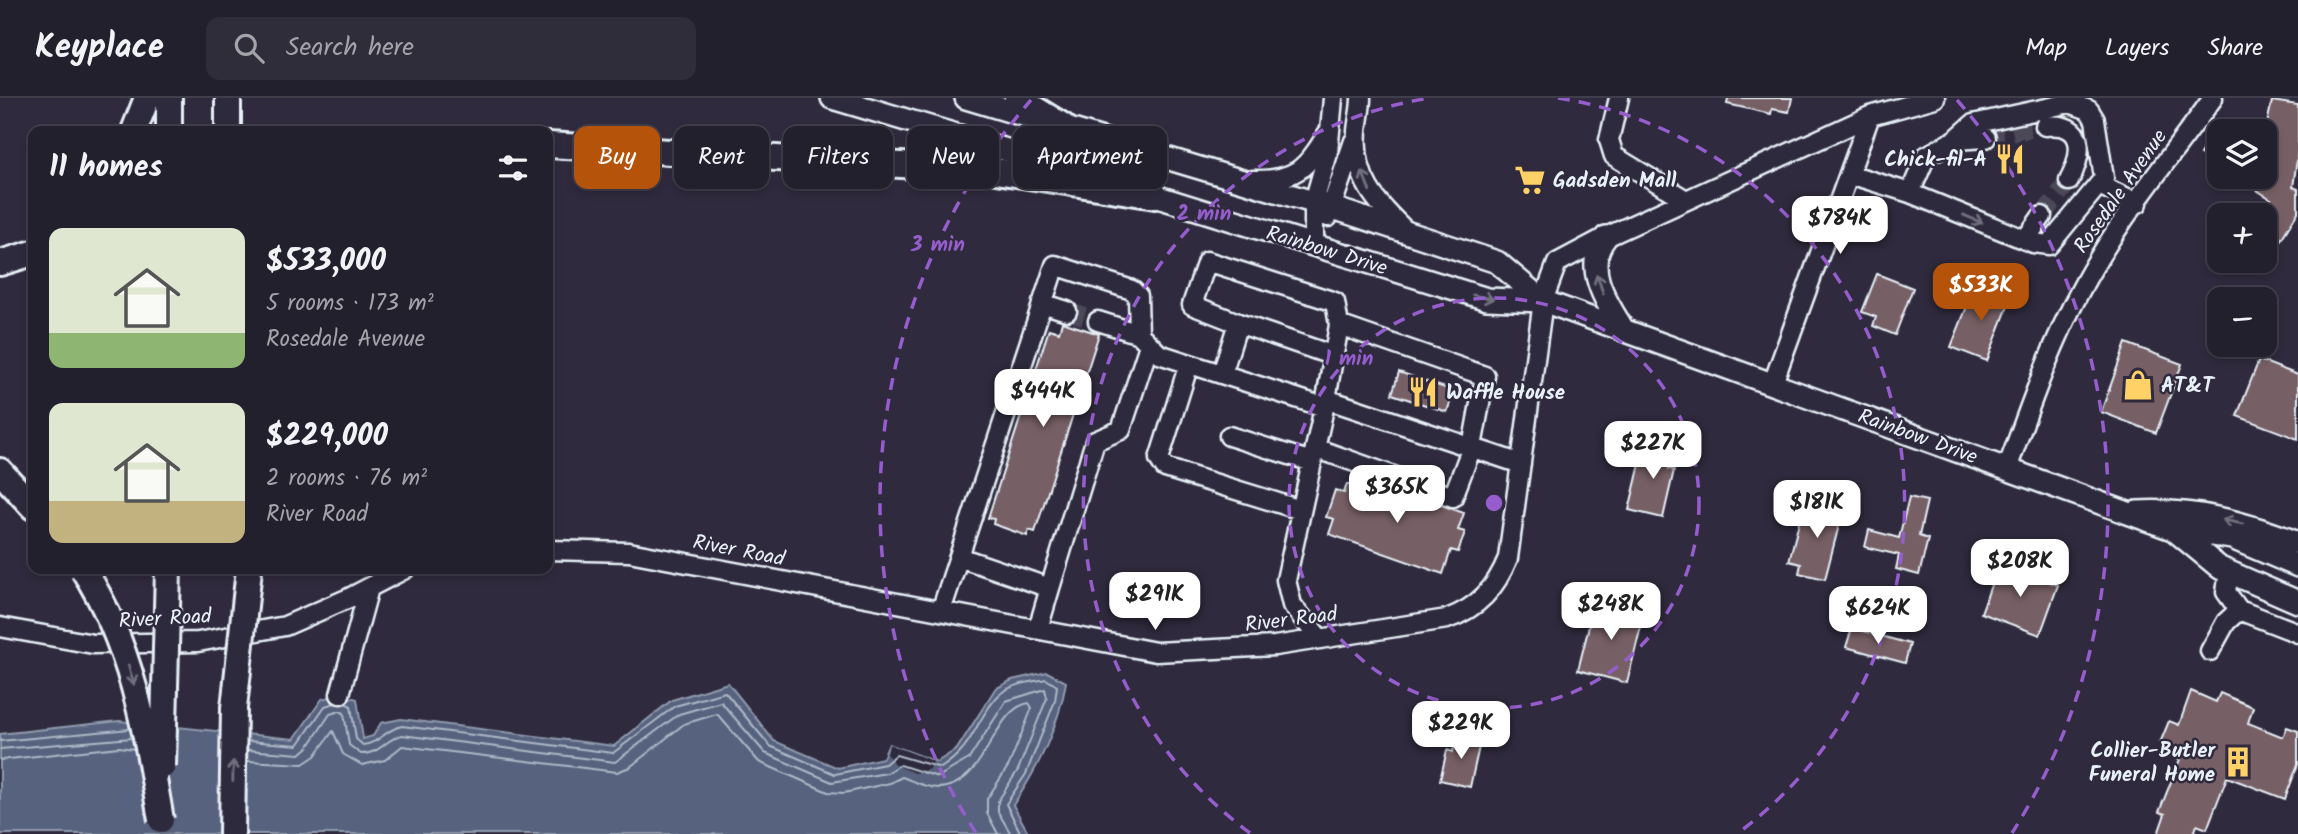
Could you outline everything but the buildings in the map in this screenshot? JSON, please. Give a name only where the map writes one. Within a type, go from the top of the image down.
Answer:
[{"type":"highway","points":[[136,126],[147,98]]},
{"type":"highway","points":[[169,98],[169,126]]},
{"type":"highway","points":[[228,98],[228,126]]},
{"type":"highway","points":[[1017,98],[1063,126]]},
{"type":"highway","points":[[553,145],[990,170],[1155,196]]},
{"type":"highway","points":[[0,263],[28,255]]},
{"type":"highway","points":[[0,471],[27,499]]},
{"type":"highway","points":[[86,574],[99,593],[121,642],[144,721],[161,827]]},
{"type":"highway","points":[[161,827],[168,574]]},
{"type":"highway","points":[[232,834],[233,574]]},
{"type":"highway","points":[[234,708],[248,574]]},
{"type":"main road","name":"Rainbow Drive","points":[[832,98],[1054,162],[1487,299],[1543,301],[2132,513],[2177,510],[2251,525],[2298,543]]},
{"type":"main road","name":"Rainbow Drive","points":[[966,98],[1063,126]]},
{"type":"main road","name":"Rainbow Drive","points":[[1167,158],[1497,262],[1543,301]]},
{"type":"main road","points":[[1606,237],[1597,248],[1596,271],[1602,290],[1623,329]]},
{"type":"main road","points":[[2132,513],[2172,529],[2232,538],[2298,566]]},
{"type":"main road","points":[[2172,529],[2229,572],[2298,602]]},
{"type":"street","points":[[1314,246],[1323,205],[1333,98]]},
{"type":"street","points":[[1361,98],[1357,133],[1363,182],[1381,206],[1408,233]]},
{"type":"street","points":[[1619,98],[1609,140],[1614,156],[1686,200]]},
{"type":"street","name":"River Road","points":[[553,550],[629,552],[1156,652],[1275,646],[1447,619],[1480,602],[1497,582],[1508,558],[1543,301],[1557,263],[1606,237],[1870,116],[1935,98]]},
{"type":"street","name":"Rosedale Avenue","points":[[2007,469],[2062,327],[2101,254],[2213,98]]},
{"type":"street","points":[[1850,174],[1910,193],[2025,240],[2049,245],[2104,178],[2095,120],[2089,110],[2070,101],[1973,124],[1955,140],[1926,156],[1910,193]]},
{"type":"street","points":[[1773,383],[1870,116]]},
{"type":"street","points":[[1241,180],[1287,178],[1315,155],[1332,125]]},
{"type":"street","points":[[2045,127],[2058,125],[2074,132],[2078,141],[2078,164],[2069,181]]},
{"type":"street","points":[[1323,205],[1357,133]]},
{"type":"street","points":[[1955,140],[1986,138]]},
{"type":"street","points":[[2099,185],[2138,203]]},
{"type":"street","points":[[2025,240],[2042,216]]},
{"type":"street","points":[[1320,639],[1293,605],[1286,580],[1334,356],[1339,325],[1335,302],[1207,261],[1192,305],[1334,356]]},
{"type":"street","points":[[941,611],[1055,265],[1132,290],[1138,296],[1144,339],[1121,430],[1095,441],[1038,629]]},
{"type":"street","points":[[1042,303],[1067,311]]},
{"type":"street","points":[[1098,321],[1144,339],[1159,354],[1521,464]]},
{"type":"street","points":[[1222,374],[1238,323]]},
{"type":"street","points":[[1229,436],[1313,455],[1453,497],[1472,447],[1485,376],[1339,325]]},
{"type":"street","points":[[1189,364],[1159,460],[1165,468],[1301,510]]},
{"type":"street","points":[[959,557],[1050,587]]},
{"type":"street","points":[[2229,572],[2226,592],[2239,610],[2298,633]]},
{"type":"street","name":"River Road","points":[[0,627],[93,644],[198,642],[285,626],[396,574]]},
{"type":"street","points":[[340,694],[369,588]]},
{"type":"street","points":[[2210,651],[2226,622],[2239,610]]},
{"type":"water","points":[[1047,672],[1066,682],[1046,746],[1013,805],[1029,834],[0,834],[0,734],[119,721],[294,739],[322,699],[340,694],[357,699],[363,739],[373,736],[381,723],[401,719],[614,746],[672,700],[728,683],[774,741],[838,768],[883,758],[889,744],[937,762],[957,749],[995,689],[1012,680]]},
{"type":"pier","points":[[889,744],[933,761],[930,769],[915,773],[895,765],[887,754]]},
{"type":"tunnel","points":[[1986,138],[2045,126]]},
{"type":"tunnel","points":[[2042,216],[2069,181]]},
{"type":"tunnel","points":[[1067,311],[1098,321]]},
{"type":"place","name":"Chick-fil-A","points":[[2010,159]]},
{"type":"place","name":"Gadsden Mall","points":[[1530,180]]},
{"type":"place","name":"AT&T","points":[[2138,385]]},
{"type":"place","name":"Waffle House","points":[[1423,392]]},
{"type":"place","name":"Collier-Butler Funeral Home","points":[[2238,762]]}]
